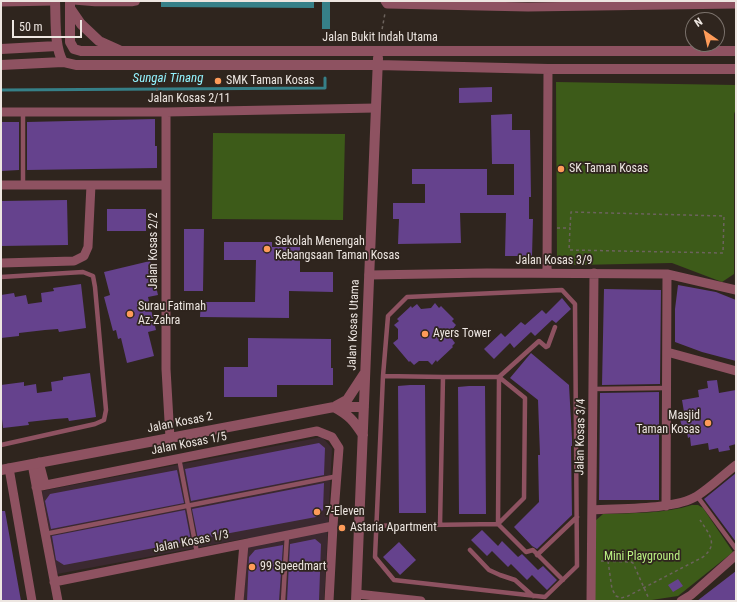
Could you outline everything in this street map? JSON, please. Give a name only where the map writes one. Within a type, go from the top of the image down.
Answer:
[{"type":"street","points":[[1,2],[55,1],[58,54],[63,62]]},
{"type":"street","points":[[386,2],[736,4]]},
{"type":"street","points":[[70,4],[81,24],[99,41],[122,52]]},
{"type":"street","name":"Jalan Bukit Indah Utama","points":[[70,4],[70,42],[74,48],[81,51],[736,51]]},
{"type":"street","points":[[1,49],[57,46]]},
{"type":"street","name":"Jalan Kosas Utama","points":[[356,598],[378,50]]},
{"type":"street","points":[[1,65],[63,62],[76,65],[378,65],[548,69],[736,69]]},
{"type":"street","points":[[547,273],[548,69]]},
{"type":"street","name":"Jalan Kosas 2/11","points":[[1,112],[166,112],[376,108]]},
{"type":"street","name":"Jalan Kosas 2/2","points":[[166,112],[166,369],[170,438]]},
{"type":"street","points":[[1,263],[74,261],[84,256],[88,247],[91,184]]},
{"type":"street","points":[[1,185],[165,185]]},
{"type":"street","name":"Jalan Kosas 3/9","points":[[369,276],[547,273],[667,274],[736,290]]},
{"type":"street","name":"Jalan Kosas 3/4","points":[[591,601],[594,273]]},
{"type":"street","points":[[666,506],[667,274]]},
{"type":"street","points":[[667,352],[736,371]]},
{"type":"street","points":[[334,407],[347,400],[365,373]]},
{"type":"street","points":[[334,407],[344,412],[352,419],[363,435]]},
{"type":"street","name":"Jalan Kosas 2","points":[[5,469],[334,407],[364,407]]},
{"type":"street","name":"Jalan Kosas 1/5","points":[[40,486],[317,431],[332,437],[339,448],[338,476]]},
{"type":"street","points":[[36,463],[45,534],[58,601]]},
{"type":"street","points":[[592,510],[680,504],[697,496],[736,465]]},
{"type":"street","points":[[5,469],[32,601]]},
{"type":"street","points":[[329,601],[333,526],[338,476]]},
{"type":"street","name":"Jalan Kosas 1/3","points":[[54,582],[333,526]]},
{"type":"street","points":[[239,601],[244,544]]},
{"type":"street","points":[[682,601],[691,595],[736,555]]},
{"type":"street","points":[[356,598],[421,601]]},
{"type":"lane","points":[[70,4],[95,2],[132,4],[137,3],[138,1]]},
{"type":"lane","points":[[23,112],[23,185]]},
{"type":"lane","points":[[1,277],[83,272],[93,276],[106,410],[104,420],[95,424],[1,445]]},
{"type":"lane","points":[[562,290],[575,304],[577,517],[577,566],[546,597],[394,580],[375,557],[383,376],[388,316],[407,297],[562,290]]},
{"type":"lane","points":[[555,327],[548,346],[546,347],[539,341],[499,377],[498,524],[526,552],[533,550],[563,580]]},
{"type":"lane","points":[[359,526],[498,524],[524,498],[525,398],[499,377],[383,376]]},
{"type":"lane","points":[[440,525],[443,377]]},
{"type":"lane","points":[[593,388],[666,388]]},
{"type":"lane","points":[[179,458],[197,553]]},
{"type":"lane","points":[[45,534],[338,476]]},
{"type":"lane","points":[[697,496],[736,549]]},
{"type":"lane","points":[[537,554],[577,517]]},
{"type":"lane","points":[[283,601],[287,536]]},
{"type":"lane","points":[[470,550],[490,570],[515,580],[533,596]]},
{"type":"path","points":[[378,50],[386,2]]},
{"type":"path","points":[[156,101],[158,74]]},
{"type":"path","points":[[571,212],[724,216],[723,253],[569,250],[570,228],[571,212]]},
{"type":"path","points":[[547,228],[570,228]]},
{"type":"path","points":[[608,561],[612,589],[616,596],[621,598],[644,589],[708,553],[712,542],[700,520]]},
{"type":"path","points":[[595,561],[633,563],[649,599]]},
{"type":"shaded area","points":[[322,437],[332,448],[324,601],[243,601],[248,538],[57,574],[42,491]]},
{"type":"green space","points":[[556,82],[736,85],[736,109],[734,114],[734,274],[722,282],[672,263],[577,265],[557,262]]},
{"type":"green space","points":[[213,133],[345,134],[343,220],[212,219]]},
{"type":"green space","name":"Mini Playground","points":[[698,505],[703,508],[733,552],[678,596],[645,601],[595,601],[595,521],[603,514],[659,512]]},
{"type":"water","points":[[161,1],[314,1],[314,8],[161,7]]},
{"type":"water","points":[[322,1],[330,1],[330,29],[322,29]]},
{"type":"building","points":[[492,87],[492,102],[459,103],[459,88]]},
{"type":"building","points":[[512,114],[512,130],[530,130],[531,197],[529,197],[529,219],[533,219],[532,256],[505,256],[506,213],[460,213],[461,243],[398,244],[399,219],[393,219],[393,203],[425,203],[425,184],[412,184],[412,169],[487,169],[487,195],[514,195],[514,164],[492,164],[491,115]]},
{"type":"building","points":[[155,119],[157,168],[27,170],[27,122]]},
{"type":"building","points":[[1,122],[19,122],[19,170],[1,171]]},
{"type":"building","points":[[67,200],[68,245],[1,246],[1,201]]},
{"type":"building","points":[[107,209],[146,209],[146,231],[107,231]]},
{"type":"building","points":[[184,229],[204,229],[203,291],[184,291]]},
{"type":"building","points":[[224,242],[272,242],[272,247],[300,247],[300,272],[333,272],[333,292],[289,291],[289,318],[200,317],[201,302],[255,302],[256,260],[224,260]]},
{"type":"building","name":"Surau Fatimah Az-Zahra","points":[[150,261],[158,295],[148,297],[156,330],[148,332],[154,356],[127,363],[121,338],[118,339],[116,330],[113,331],[104,297],[110,295],[104,272]]},
{"type":"building","points":[[81,284],[86,328],[59,332],[58,329],[19,333],[19,336],[1,338],[1,295],[14,293],[15,297],[26,295],[28,304],[42,302],[41,293],[54,291],[53,288]]},
{"type":"building","points":[[678,285],[716,292],[736,300],[736,361],[702,352],[675,342],[675,309]]},
{"type":"building","points":[[604,289],[661,290],[660,384],[602,385]]},
{"type":"building","points":[[562,298],[571,309],[556,323],[552,320],[535,336],[531,332],[514,348],[510,343],[494,359],[484,349],[501,333],[505,337],[521,322],[525,325],[542,310],[546,314]]},
{"type":"building","name":"Ayers Tower","points":[[435,303],[439,308],[441,306],[454,319],[452,321],[456,325],[452,330],[452,339],[455,343],[452,346],[453,347],[432,365],[428,361],[419,361],[414,365],[410,361],[409,362],[393,343],[398,339],[398,329],[394,325],[399,321],[397,319],[411,306],[412,308],[417,304],[421,309],[431,308]]},
{"type":"building","points":[[248,338],[331,339],[331,368],[333,368],[333,385],[277,385],[277,397],[224,397],[224,367],[248,367]]},
{"type":"building","points":[[531,353],[569,385],[572,439],[572,515],[537,549],[532,546],[514,527],[539,502],[538,455],[540,455],[538,400],[510,378]]},
{"type":"building","points":[[90,373],[96,417],[69,421],[68,418],[28,422],[29,425],[3,428],[1,385],[24,382],[24,386],[36,384],[37,393],[52,391],[51,382],[63,380],[63,377]]},
{"type":"building","name":"Masjid Taman Kosas","points":[[717,380],[719,393],[736,390],[736,444],[729,446],[730,450],[719,452],[718,448],[709,450],[708,443],[691,446],[690,437],[688,438],[687,433],[683,434],[679,413],[684,412],[682,400],[699,397],[698,390],[708,388],[707,381]]},
{"type":"building","points":[[425,385],[426,513],[399,513],[398,386]]},
{"type":"building","points":[[485,386],[486,514],[459,514],[458,387]]},
{"type":"building","points":[[659,392],[659,500],[599,500],[600,393]]},
{"type":"building","points":[[319,443],[325,448],[324,475],[191,501],[185,469]]},
{"type":"building","points":[[177,470],[184,503],[51,529],[45,501],[50,494]]},
{"type":"building","points":[[736,473],[736,542],[704,499]]},
{"type":"building","points":[[324,483],[323,510],[316,517],[198,539],[192,509]]},
{"type":"building","points":[[185,510],[191,541],[64,565],[56,560],[52,536]]},
{"type":"building","points":[[1,511],[5,511],[21,601],[1,601]]},
{"type":"building","points":[[482,530],[498,546],[502,541],[518,557],[522,554],[538,570],[543,566],[557,580],[547,590],[532,575],[527,580],[511,564],[508,567],[492,551],[487,556],[471,540]]},
{"type":"building","points":[[315,539],[321,544],[319,601],[287,601],[290,544]]},
{"type":"building","points":[[399,542],[416,560],[400,575],[383,557]]},
{"type":"building","points":[[283,545],[279,601],[247,601],[249,557],[255,550]]},
{"type":"building","points":[[736,571],[736,601],[697,601]]},
{"type":"building","points":[[678,579],[683,586],[673,592],[668,585]]},
{"type":"waterway","name":"Sungai Tinang","points":[[1,90],[325,88],[325,78]]},
{"type":"place","name":"SMK Taman Kosas","points":[[218,81]]},
{"type":"place","name":"SK Taman Kosas","points":[[561,169]]},
{"type":"place","name":"Sekolah Menengah Kebangsaan Taman Kosas","points":[[267,249]]},
{"type":"place","name":"Surau Fatimah Az-Zahra","points":[[130,314]]},
{"type":"place","name":"Ayers Tower","points":[[425,334]]},
{"type":"place","name":"Masjid Taman Kosas","points":[[708,423]]},
{"type":"place","name":"7-Eleven","points":[[317,512]]},
{"type":"place","name":"Astaria Apartment","points":[[342,528]]},
{"type":"place","name":"99 Speedmart","points":[[252,567]]}]
